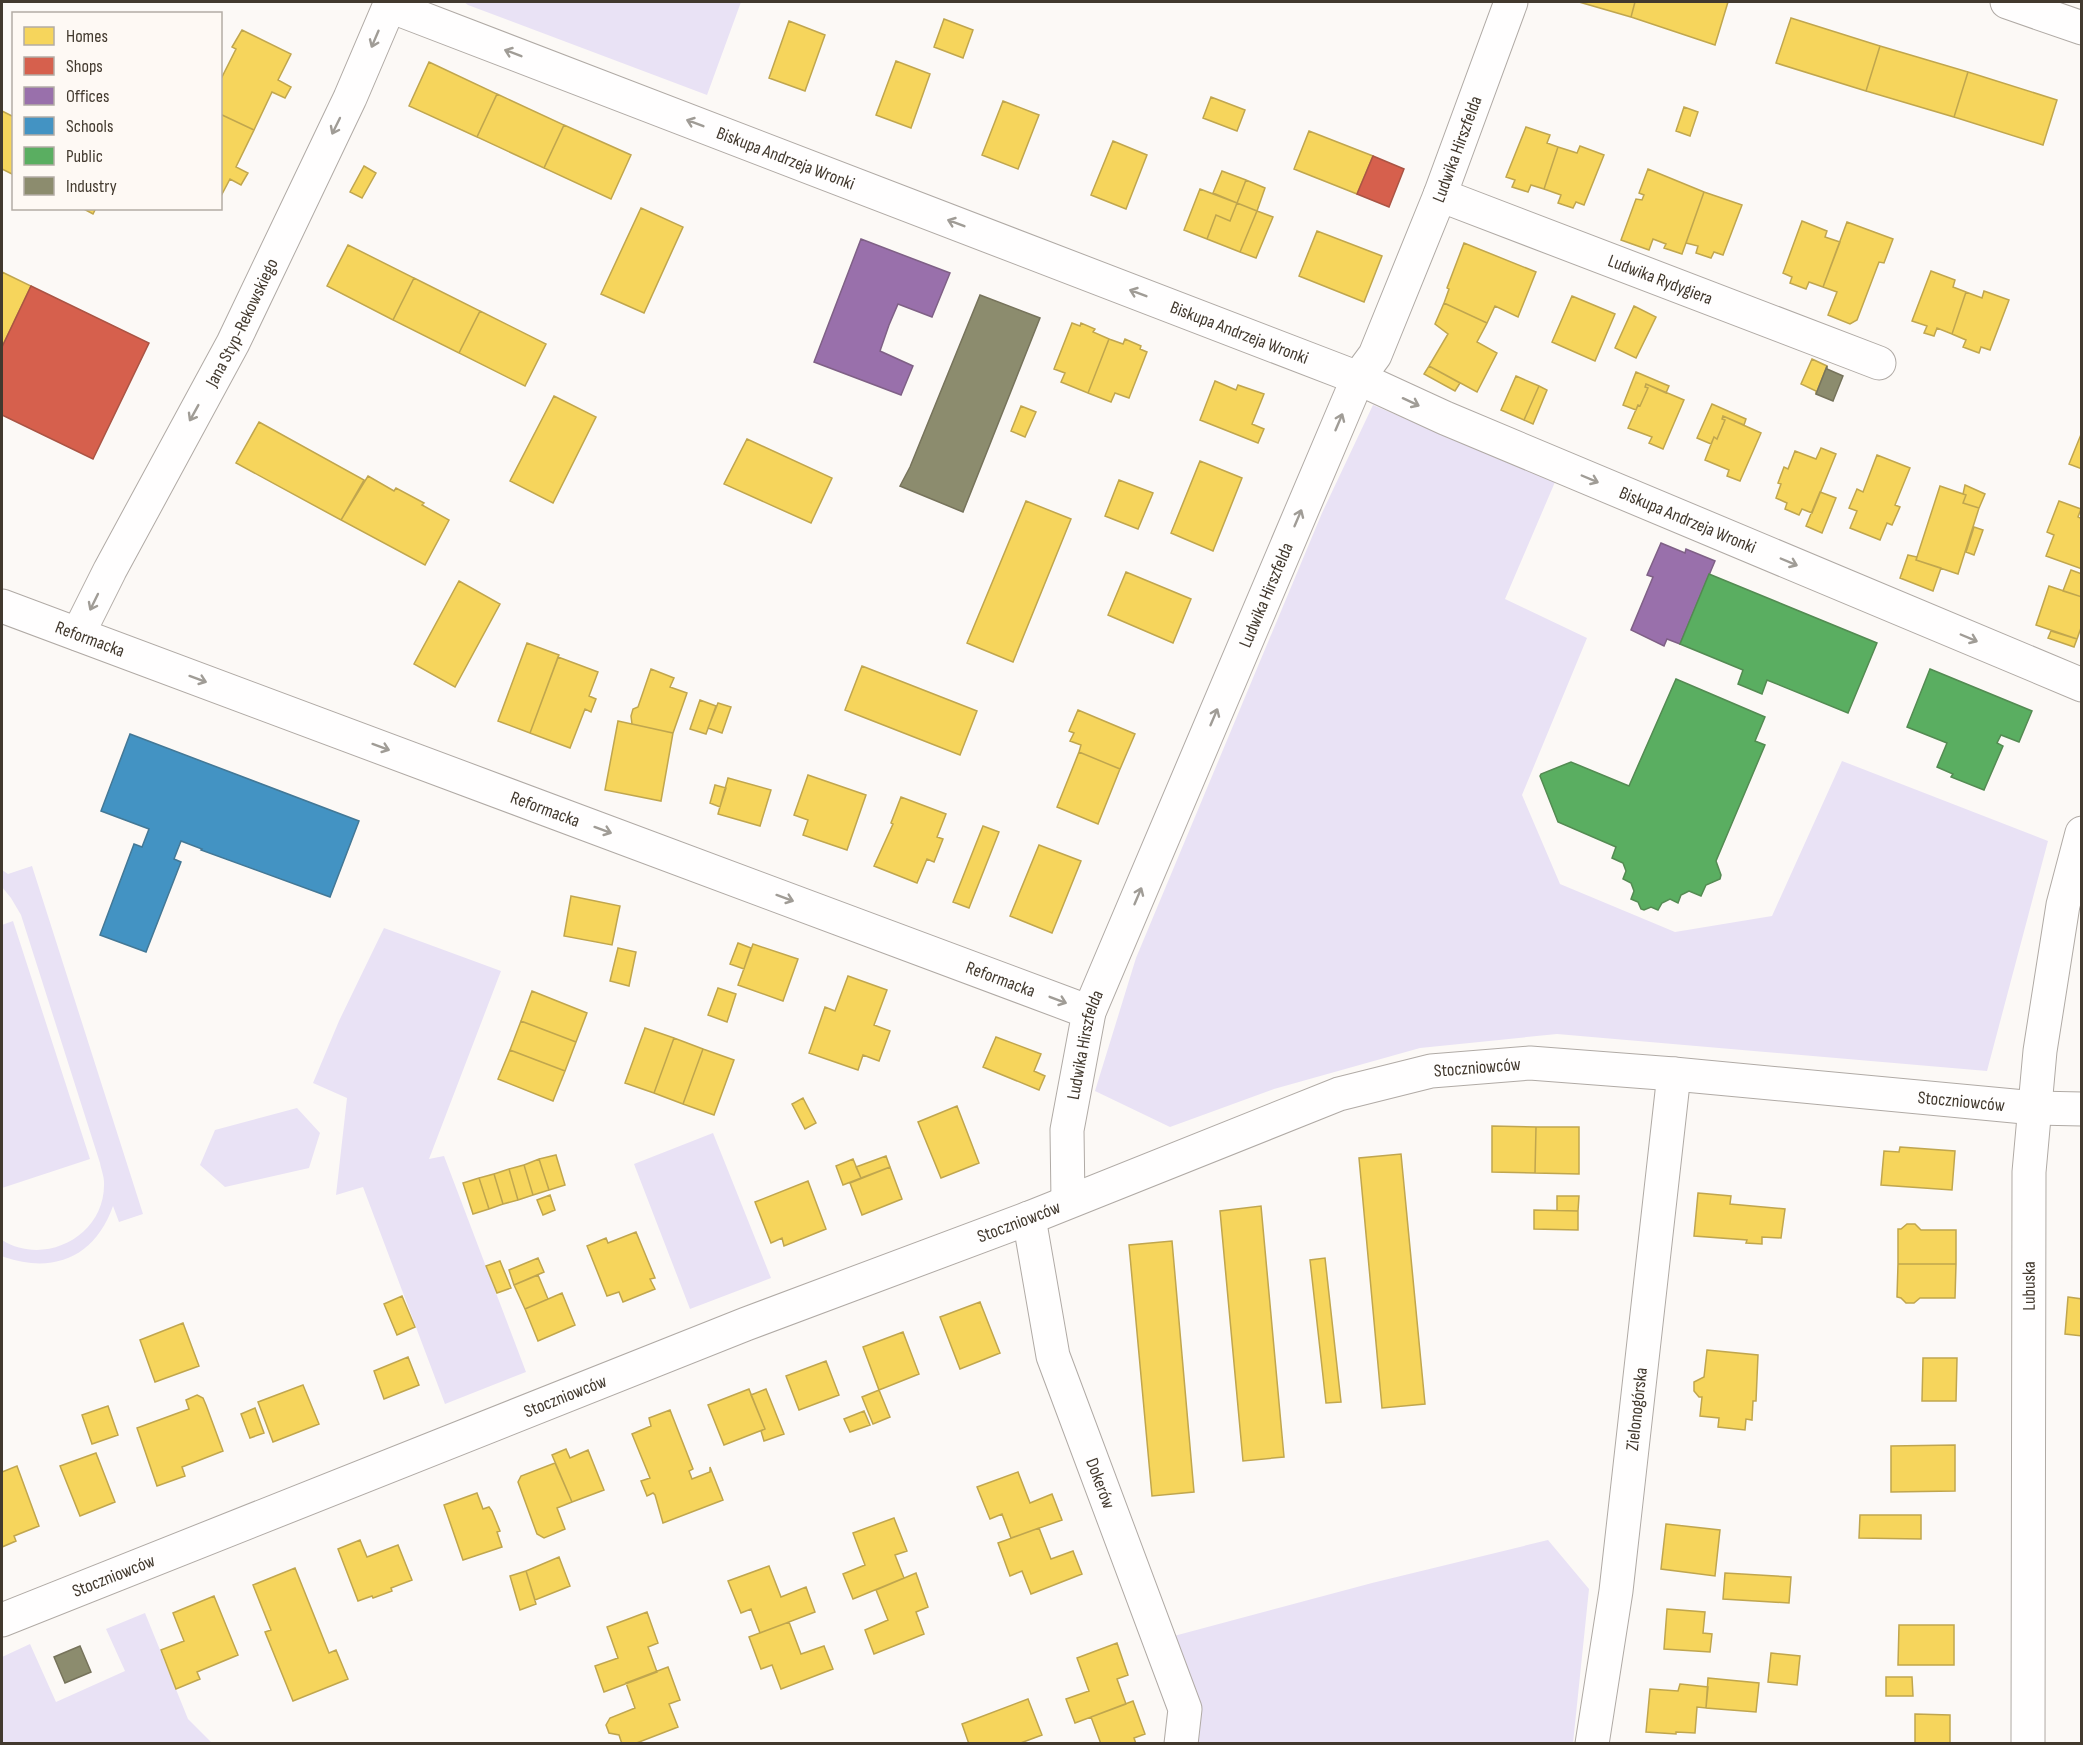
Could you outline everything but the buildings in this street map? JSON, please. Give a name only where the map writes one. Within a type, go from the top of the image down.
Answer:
[{"type":"street","name":"Ludwika Hirszfelda","points":[[1068,1201],[1067,1130],[1089,1012],[1358,378],[1375,355],[1440,195],[1510,2]]},
{"type":"street","points":[[2007,2],[2082,28]]},
{"type":"street","name":"Biskupa Andrzeja Wronki","points":[[390,4],[1358,378],[1445,418],[2082,685]]},
{"type":"street","name":"Jana Styp-Rekowskiego","points":[[78,634],[120,550],[232,343],[350,98],[390,4]]},
{"type":"street","name":"Ludwika Rydygiera","points":[[1440,195],[1879,363]]},
{"type":"street","name":"Reformacka","points":[[2,606],[1089,1012]]},
{"type":"street","name":"Lubuska","points":[[2028,1743],[2029,1172],[2040,1051],[2063,905],[2082,833]]},
{"type":"street","name":"Stoczniowców","points":[[2,1620],[746,1324],[1029,1218],[1339,1094],[1431,1071],[1530,1063],[1674,1074],[2035,1108],[2082,1109]]},
{"type":"street","name":"Zielonogórska","points":[[1592,1743],[1616,1591],[1674,1074]]},
{"type":"street","name":"Dokerów","points":[[1029,1218],[1053,1356],[1185,1709],[1181,1743]]},
{"type":"shaded area","points":[[464,2],[741,2],[707,95]]},
{"type":"shaded area","points":[[1373,405],[1555,482],[1505,599],[1587,638],[1522,795],[1560,884],[1675,932],[1772,916],[1842,761],[2048,841],[1987,1071],[1557,1034],[1420,1048],[1274,1089],[1170,1127],[1095,1091],[1136,958],[1322,513]]},
{"type":"shaded area","points":[[32,866],[143,1214],[119,1222],[113,1206],[105,1224],[84,1249],[56,1262],[40,1263],[22,1262],[2,1256],[2,1240],[19,1247],[36,1250],[54,1248],[70,1241],[84,1231],[95,1218],[102,1201],[104,1177],[21,915],[2,887],[2,870],[8,874]]},
{"type":"shaded area","points":[[13,921],[90,1159],[2,1188],[2,925]]},
{"type":"shaded area","points":[[384,928],[501,971],[429,1159],[444,1156],[526,1372],[445,1404],[363,1187],[336,1195],[347,1098],[313,1083],[339,1021]]},
{"type":"shaded area","points":[[297,1108],[320,1133],[309,1168],[225,1187],[200,1165],[215,1130]]},
{"type":"shaded area","points":[[713,1133],[771,1278],[690,1309],[634,1164]]},
{"type":"shaded area","points":[[1548,1540],[1589,1589],[1573,1743],[1192,1743],[1174,1636],[1372,1583]]},
{"type":"shaded area","points":[[145,1613],[188,1719],[212,1743],[2,1743],[2,1657],[30,1644],[56,1702],[125,1671],[106,1629]]}]
